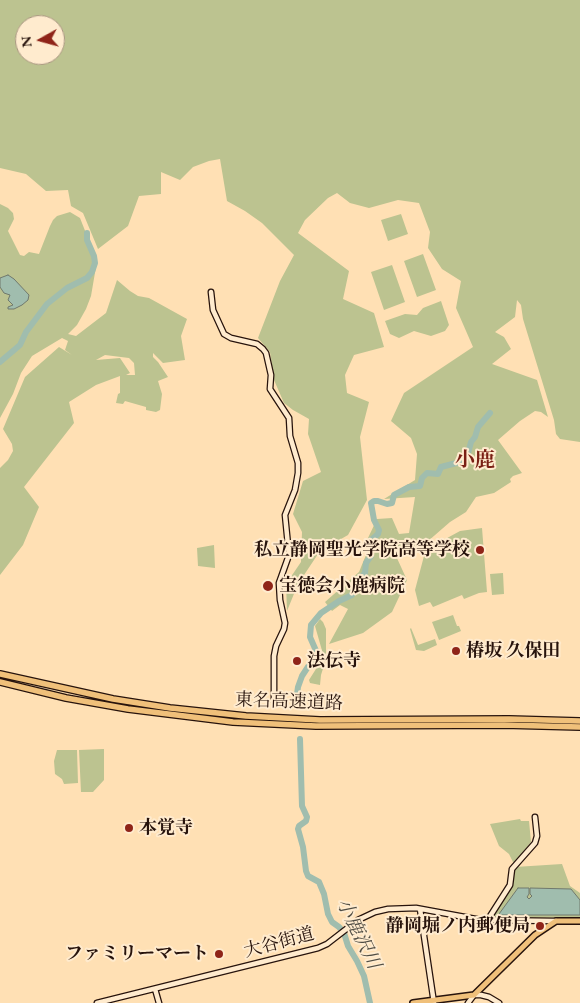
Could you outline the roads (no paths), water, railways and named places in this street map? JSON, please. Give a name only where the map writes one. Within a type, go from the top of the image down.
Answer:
[{"type":"highway","name":"東名高速道路","points":[[0,674],[113,699],[170,708],[236,715],[320,720],[509,719],[580,721]]},
{"type":"highway","name":"東名高速道路","points":[[0,683],[144,712],[258,724],[580,726]]},
{"type":"main road","points":[[413,1003],[474,996],[531,938],[556,921]]},
{"type":"main road","name":"大谷街道","points":[[556,921],[580,921]]},
{"type":"street","points":[[211,292],[213,310],[224,334],[231,338],[258,344],[264,349],[271,375],[270,388],[290,418],[290,436],[298,463],[298,479],[285,515],[289,555],[279,583],[280,600],[285,623],[274,656],[274,702]]},
{"type":"street","points":[[487,921],[510,885],[512,868],[535,843],[537,836],[535,817]]},
{"type":"street","name":"大谷街道","points":[[97,1003],[318,948],[358,920],[380,911],[396,908],[420,909],[487,921],[556,921]]},
{"type":"street","points":[[420,909],[434,1002]]},
{"type":"street","points":[[154,989],[159,1003]]},
{"type":"street","points":[[468,1003],[474,996],[490,996],[499,1003]]},
{"type":"waterway","points":[[0,362],[20,345],[26,332],[47,304],[67,288],[87,278],[92,272],[95,263],[87,240],[87,233]]},
{"type":"waterway","name":"小鹿沢川","points":[[296,701],[302,676],[317,653],[310,637],[311,625],[321,613],[352,595],[355,583],[365,573],[366,563],[371,556],[369,542],[378,534],[379,530],[374,520],[371,503],[374,501],[387,504],[392,503],[394,495],[409,487],[420,486],[422,478],[427,473],[438,474],[441,467],[464,461],[478,427],[490,413]]},
{"type":"waterway","name":"小鹿沢川","points":[[300,739],[302,806],[307,817],[306,821],[298,829],[303,847],[306,871],[308,876],[319,882],[324,894],[328,914],[332,922],[344,933],[348,946],[364,976],[370,1003]]},
{"type":"place","name":"私立静岡聖光学院高等学校","points":[[480,550]]},
{"type":"place","name":"宝徳会小鹿病院","points":[[268,586]]},
{"type":"place","name":"椿坂 久保田","points":[[456,651]]},
{"type":"place","name":"法伝寺","points":[[297,661]]},
{"type":"place","name":"本覚寺","points":[[129,828]]},
{"type":"place","name":"静岡堀ノ内郵便局","points":[[540,926]]},
{"type":"place","name":"ファミリーマート","points":[[219,954]]},
{"type":"district","name":"小鹿","points":[[475,461]]}]
